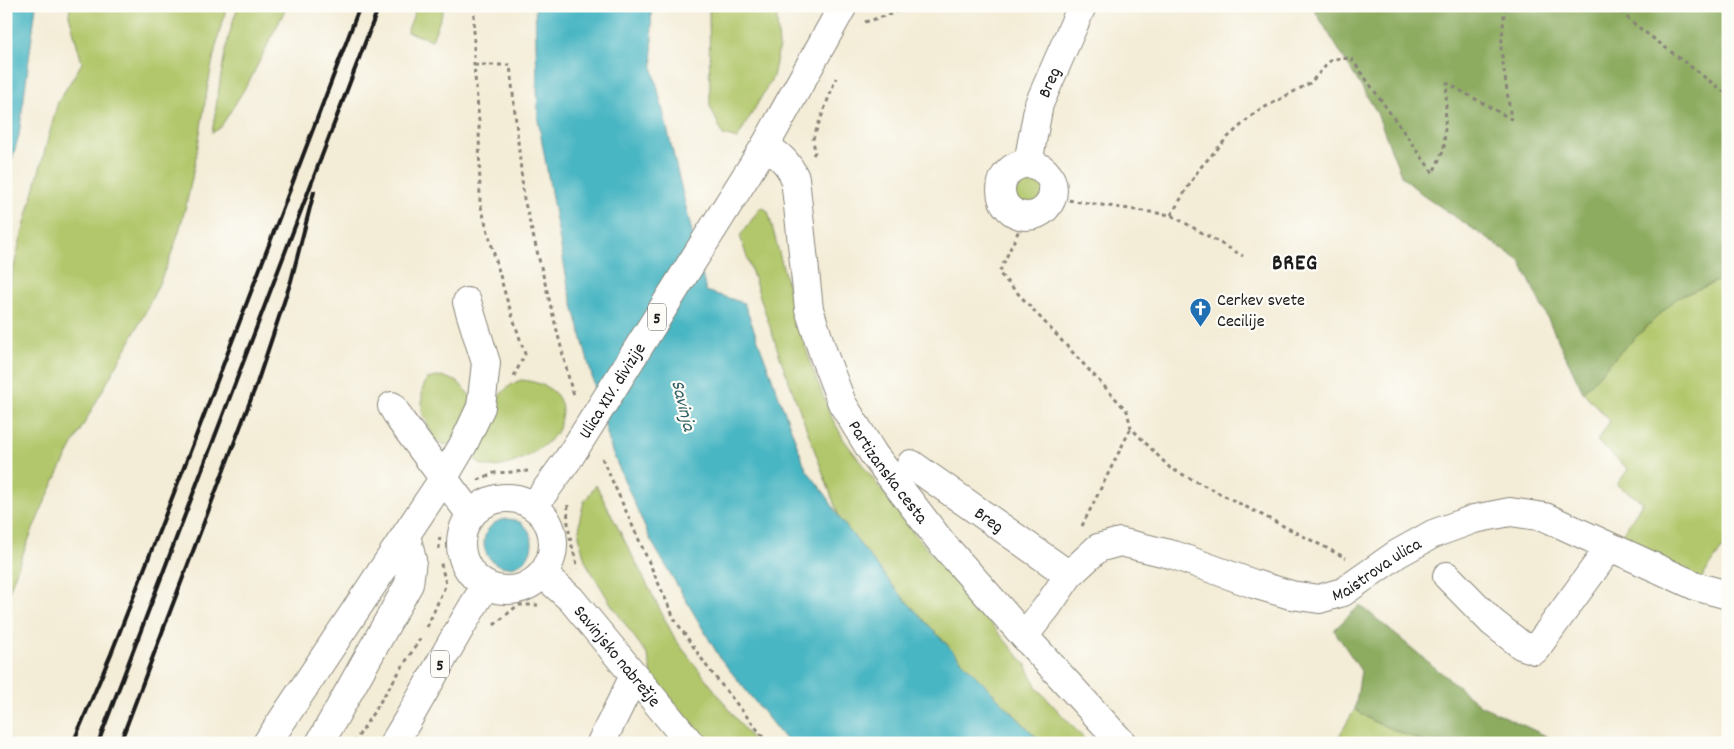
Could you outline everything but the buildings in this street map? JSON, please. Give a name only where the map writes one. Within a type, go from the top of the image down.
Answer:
[{"type":"street","name":"5","points":[[765,146],[843,6]]},
{"type":"street","name":"Breg","points":[[1028,163],[1039,104],[1082,6]]},
{"type":"street","name":"Ulica XIV. divizije","points":[[534,506],[569,458],[765,146]]},
{"type":"street","name":"Partizanska cesta","points":[[765,146],[782,158],[790,167],[795,178],[809,309],[842,403],[874,455],[941,542],[1122,743]]},
{"type":"street","points":[[1028,163],[1045,170],[1053,183],[1053,198],[1049,206],[1037,214],[1025,216],[1010,210],[1002,198],[1001,186],[1007,172],[1017,165],[1028,163]]},
{"type":"street","points":[[266,743],[443,479],[463,445],[481,407],[486,363],[467,302]]},
{"type":"street","points":[[392,406],[443,479],[471,515]]},
{"type":"street","name":"Breg","points":[[911,464],[1069,575]]},
{"type":"street","points":[[508,497],[522,500],[534,506],[545,517],[552,530],[554,546],[551,560],[543,574],[534,582],[517,589],[498,589],[486,585],[475,577],[467,566],[462,553],[461,540],[464,526],[481,505],[494,499],[508,497]]},
{"type":"street","name":"Maistrova ulica","points":[[1024,636],[1069,575],[1098,548],[1120,542],[1174,555],[1254,584],[1291,595],[1319,598],[1343,592],[1397,554],[1433,534],[1474,519],[1510,512],[1545,517],[1610,548],[1634,556],[1698,587],[1728,595]]},
{"type":"street","points":[[320,743],[329,730],[409,584],[412,560],[406,535]]},
{"type":"street","points":[[1447,576],[1492,622],[1521,645],[1535,650],[1610,548]]},
{"type":"street","name":"Savinjsko nabrežje","points":[[543,574],[571,598],[690,743]]},
{"type":"street","name":"5","points":[[394,743],[420,700],[459,627],[486,585]]},
{"type":"street","points":[[601,743],[634,676]]},
{"type":"path","points":[[474,6],[474,65],[479,121],[480,203],[506,297],[525,354],[512,380]]},
{"type":"path","points":[[860,30],[864,22],[894,13],[906,6]]},
{"type":"path","points":[[1171,215],[1199,169],[1228,138],[1256,112],[1310,83],[1332,59],[1351,58],[1433,173],[1444,149],[1447,83],[1511,119],[1502,49],[1505,6]]},
{"type":"path","points":[[1615,6],[1633,23],[1728,95]]},
{"type":"path","points":[[474,65],[510,65]]},
{"type":"path","points":[[796,187],[815,152],[813,138],[838,74]]},
{"type":"path","points":[[1053,198],[1171,215],[1243,256]]},
{"type":"path","points":[[1025,216],[999,273],[1127,411],[1130,428],[1170,468],[1352,561]]},
{"type":"path","points":[[1078,533],[1130,428]]},
{"type":"path","points":[[477,481],[478,472]]},
{"type":"path","points":[[488,630],[518,605],[544,605],[558,611],[583,587],[571,543],[567,516],[569,502]]},
{"type":"green space","points":[[70,6],[227,6],[211,69],[188,198],[169,260],[134,334],[59,472],[27,544],[6,600],[6,302],[19,245],[58,102],[82,63],[69,15]]},
{"type":"green space","points":[[238,6],[287,6],[250,80],[220,128],[212,133],[225,53]]},
{"type":"green space","points":[[417,6],[445,6],[432,40],[407,32]]},
{"type":"green space","points":[[709,6],[776,6],[779,47],[773,77],[737,139],[723,135],[710,106]]},
{"type":"green space","points":[[1312,6],[1728,6],[1728,278],[1677,298],[1618,354],[1583,392],[1520,261],[1422,194],[1402,177],[1376,111]]},
{"type":"green space","points":[[1027,172],[1034,173],[1040,177],[1044,183],[1044,197],[1040,203],[1034,207],[1027,208],[1020,207],[1014,203],[1010,197],[1009,190],[1010,183],[1014,177],[1020,173]]},
{"type":"green space","points":[[761,207],[768,211],[811,365],[831,416],[844,440],[913,532],[1026,665],[1037,688],[1088,743],[1042,743],[976,676],[897,591],[840,519],[780,357],[740,236]]},
{"type":"green space","points":[[1728,278],[1728,540],[1701,579],[1618,540],[1643,502],[1617,485],[1628,469],[1597,441],[1610,421],[1583,392],[1618,354],[1677,298]]},
{"type":"green space","points":[[442,376],[458,382],[472,398],[457,441],[445,445],[434,439],[422,411],[422,390],[427,379]]},
{"type":"green space","points":[[521,380],[537,383],[557,395],[562,409],[559,429],[542,447],[515,462],[488,467],[477,462],[471,452],[490,410],[503,392]]},
{"type":"green space","points":[[596,485],[675,639],[755,743],[707,743],[652,675],[648,656],[611,604],[585,561],[579,536],[580,517],[584,502]]},
{"type":"green space","points":[[1360,605],[1480,705],[1561,743],[1427,743],[1372,721],[1355,709],[1361,671],[1334,630]]},
{"type":"green space","points":[[1355,709],[1372,721],[1427,743],[1335,743]]},
{"type":"water","points":[[6,6],[36,6],[19,135],[6,180]]},
{"type":"water","name":"Savinja","points":[[535,6],[651,6],[653,69],[706,291],[744,303],[806,469],[826,495],[840,519],[897,591],[976,676],[1042,743],[788,743],[720,658],[650,539],[612,452],[568,286],[538,120]]},
{"type":"water","points":[[508,519],[517,521],[525,526],[530,534],[532,543],[530,552],[525,560],[517,565],[508,567],[499,565],[491,560],[486,552],[484,543],[486,534],[491,526],[499,521]]},
{"type":"railway","points":[[73,743],[111,654],[188,457],[360,6]]},
{"type":"railway","points":[[98,743],[379,6]]},
{"type":"railway","points":[[120,743],[257,383],[291,281],[314,192]]},
{"type":"place","name":"Cerkev svete Cecilije","points":[[1201,328]]},
{"type":"district","name":"BREG","points":[[1295,261]]}]
